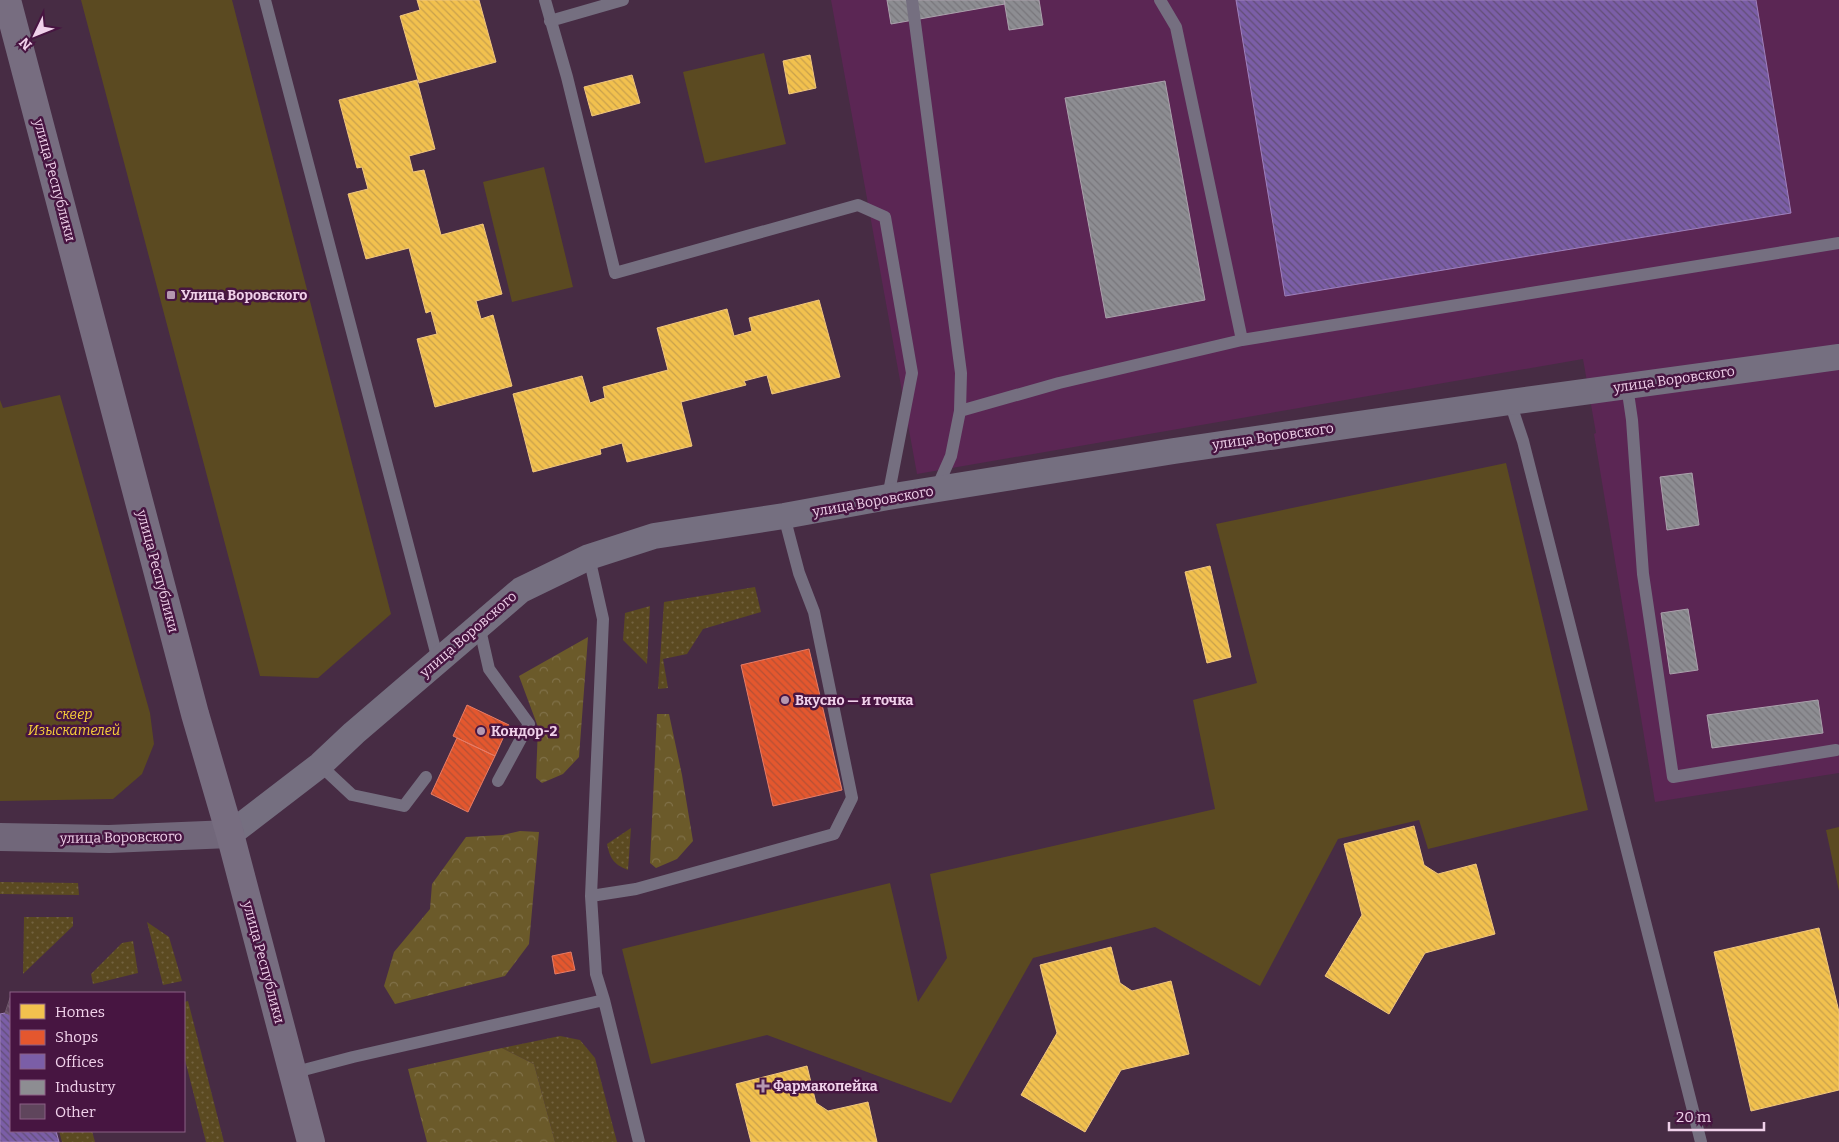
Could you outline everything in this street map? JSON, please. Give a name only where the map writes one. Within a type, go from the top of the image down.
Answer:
[{"type":"main road","name":"улица Республики","points":[[7,0],[195,714],[230,834],[311,1142]]},
{"type":"street","name":"улица Воровского","points":[[0,838],[109,839],[230,834],[320,766],[354,733],[521,590],[589,557],[654,536],[1174,451],[1839,356]]},
{"type":"lane","points":[[265,0],[438,660]]},
{"type":"lane","points":[[545,0],[569,85],[615,273],[858,205],[885,217],[912,373],[888,497]]},
{"type":"lane","points":[[550,21],[623,0]]},
{"type":"lane","points":[[912,0],[961,372],[960,411],[951,456],[936,490]]},
{"type":"lane","points":[[1160,0],[1176,27],[1242,340]]},
{"type":"lane","points":[[960,411],[1059,383],[1242,340],[1839,244]]},
{"type":"lane","points":[[1627,386],[1632,420],[1643,574],[1673,777],[1836,750]]},
{"type":"lane","points":[[1510,402],[1524,441],[1701,1142]]},
{"type":"lane","points":[[591,896],[636,889],[834,834],[852,798],[814,612],[799,573],[784,516]]},
{"type":"lane","points":[[589,557],[603,619],[591,896],[596,974],[639,1142]]},
{"type":"lane","points":[[479,625],[490,669],[529,724],[498,781]]},
{"type":"lane","points":[[320,766],[352,795],[404,806],[426,777]]},
{"type":"lane","points":[[292,1073],[353,1057],[604,1000]]},
{"type":"shaded area","points":[[831,0],[1839,0],[1839,773],[1655,802],[1583,359],[917,474]]},
{"type":"green space","points":[[81,0],[232,0],[391,614],[318,678],[260,676]]},
{"type":"green space","points":[[764,53],[786,144],[705,163],[683,72]]},
{"type":"green space","points":[[544,167],[573,287],[512,302],[483,182]]},
{"type":"green space","name":"сквер Изыскателей","points":[[60,395],[150,713],[154,744],[142,774],[113,799],[0,801],[0,400],[3,408]]},
{"type":"green space","points":[[1506,463],[1588,810],[1428,849],[1419,820],[1338,839],[1260,986],[1155,927],[1033,958],[951,1103],[767,1035],[651,1064],[622,949],[890,883],[918,1002],[947,958],[930,874],[1215,809],[1193,700],[1257,683],[1216,524]]},
{"type":"green space","points":[[755,587],[761,612],[703,629],[687,654],[663,659],[668,688],[658,689],[664,602]]},
{"type":"green space","points":[[650,606],[647,664],[623,640],[625,613]]},
{"type":"green space","points":[[588,637],[579,757],[563,774],[542,783],[536,778],[538,727],[519,676]]},
{"type":"green space","points":[[657,714],[669,714],[693,841],[677,859],[656,868],[650,863]]},
{"type":"green space","points":[[1839,827],[1839,891],[1826,830]]},
{"type":"green space","points":[[631,828],[628,870],[613,860],[607,844]]},
{"type":"green space","points":[[520,831],[539,832],[529,944],[505,976],[395,1004],[384,986],[394,952],[430,909],[432,884],[466,837],[503,835]]},
{"type":"green space","points":[[0,882],[78,883],[79,895],[0,894]]},
{"type":"green space","points":[[24,917],[73,917],[73,926],[23,974]]},
{"type":"green space","points":[[147,922],[169,937],[182,981],[163,985]]},
{"type":"green space","points":[[133,941],[138,973],[93,984],[91,974],[122,943]]},
{"type":"green space","points":[[188,1001],[224,1142],[206,1142],[185,1060],[185,1002]]},
{"type":"green space","points":[[560,1036],[580,1040],[595,1058],[617,1142],[555,1142],[534,1064],[502,1048]]},
{"type":"green space","points":[[502,1048],[534,1064],[555,1142],[427,1142],[408,1069]]},
{"type":"green space","points":[[59,1132],[92,1132],[95,1142],[62,1142]]},
{"type":"building: Homes","points":[[417,0],[479,0],[496,62],[419,83],[400,16],[420,10]]},
{"type":"building: Homes","points":[[810,55],[816,88],[789,94],[783,61]]},
{"type":"building: Homes","points":[[632,75],[640,103],[592,116],[584,87]]},
{"type":"building: Homes","points":[[417,80],[435,149],[409,156],[413,172],[424,170],[441,235],[483,224],[502,294],[476,301],[481,319],[493,315],[512,386],[435,407],[417,339],[437,334],[431,311],[426,313],[409,248],[366,259],[348,194],[368,189],[362,167],[357,168],[339,100]]},
{"type":"building: Homes","points":[[819,300],[840,377],[772,394],[767,375],[744,381],[746,385],[681,402],[692,446],[627,462],[622,443],[600,449],[601,454],[533,472],[513,394],[582,376],[590,403],[605,398],[603,387],[668,370],[657,328],[727,309],[734,336],[752,331],[749,318]]},
{"type":"building: Homes","points":[[1210,566],[1231,657],[1207,663],[1185,572]]},
{"type":"building: Homes","points":[[1414,826],[1424,865],[1438,874],[1476,864],[1495,934],[1425,953],[1389,1014],[1325,976],[1362,915],[1344,844]]},
{"type":"building: Homes","points":[[1819,928],[1839,1012],[1839,1090],[1751,1111],[1714,952]]},
{"type":"building: Homes","points":[[1111,947],[1120,983],[1132,991],[1171,981],[1189,1054],[1121,1070],[1085,1132],[1021,1095],[1057,1033],[1040,965]]},
{"type":"building: Homes","points":[[807,1066],[816,1103],[828,1111],[868,1102],[877,1142],[751,1142],[736,1084]]},
{"type":"building: Shops","name":"Вкусно — и точка","points":[[809,649],[842,790],[773,806],[741,665]]},
{"type":"building: Shops","name":"Кондор-2","points":[[467,705],[509,725],[495,756],[453,736]]},
{"type":"building: Shops","points":[[457,738],[495,756],[468,812],[431,794]]},
{"type":"building: Shops","points":[[571,952],[575,970],[555,974],[552,956]]},
{"type":"building: Offices","points":[[1236,0],[1756,0],[1791,213],[1285,296]]},
{"type":"building: Offices","points":[[0,1014],[10,1015],[10,1132],[56,1132],[59,1142],[0,1142]]},
{"type":"building: Industry","points":[[887,0],[1004,0],[1005,4],[891,24]]},
{"type":"building: Industry","points":[[1004,0],[1039,0],[1043,25],[1009,30]]},
{"type":"building: Industry","points":[[1165,81],[1205,300],[1106,318],[1065,98]]},
{"type":"building: Industry","points":[[1692,473],[1699,525],[1667,530],[1660,477]]},
{"type":"building: Industry","points":[[1688,609],[1698,670],[1670,674],[1661,613]]},
{"type":"building: Industry","points":[[1818,700],[1823,733],[1712,748],[1707,715]]},
{"type":"building: Other","points":[[10,998],[10,1015],[5,1013]]},
{"type":"place","name":"Улица Воровского","points":[[171,295]]},
{"type":"place","name":"Вкусно — и точка","points":[[785,700]]},
{"type":"place","name":"Кондор-2","points":[[481,731]]},
{"type":"place","name":"Фармакопейка","points":[[763,1086]]}]
